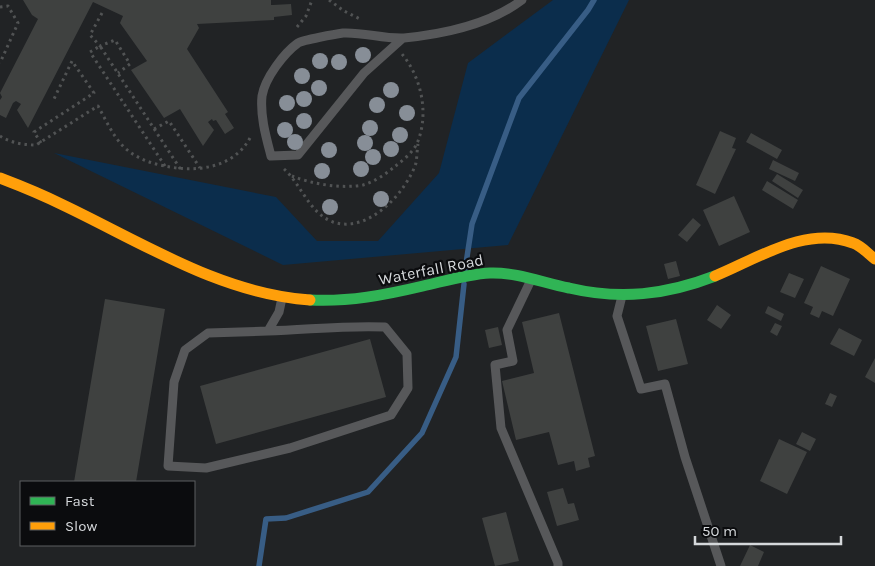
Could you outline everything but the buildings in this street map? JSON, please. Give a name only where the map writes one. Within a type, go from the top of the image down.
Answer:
[{"type":"street","name":"Waterfall Road","points":[[0,178],[62,204],[169,258],[237,284],[282,296],[307,300],[364,299],[490,273],[509,274],[579,291],[622,295],[660,293],[701,282],[783,246],[806,239],[830,238],[855,244],[875,259]]},
{"type":"lane","points":[[403,38],[364,72],[298,155],[271,156],[263,125],[262,95],[275,66],[299,42],[341,33],[367,33],[386,38],[403,38],[473,25],[502,14],[522,0]]},
{"type":"lane","points":[[531,280],[507,330],[512,361],[495,365],[502,428],[558,566]]},
{"type":"lane","points":[[622,295],[617,316],[641,389],[665,384],[685,457],[721,566]]},
{"type":"lane","points":[[268,331],[279,312],[282,296]]},
{"type":"lane","points":[[354,326],[385,327],[406,354],[408,388],[391,414],[290,448],[206,468],[168,466],[174,382],[185,350],[208,333],[268,331],[354,326]]},
{"type":"path","points":[[294,29],[301,24],[306,16],[312,0]]},
{"type":"path","points":[[329,0],[361,20]]},
{"type":"path","points":[[0,7],[8,6],[18,22],[0,63]]},
{"type":"path","points":[[102,13],[90,35],[100,46],[181,170]]},
{"type":"path","points":[[118,73],[130,64],[115,40],[90,52],[166,166]]},
{"type":"path","points":[[394,46],[411,65],[419,82],[422,100],[422,125],[416,161],[394,198],[379,213],[362,222],[346,224],[332,222],[305,197],[292,176],[305,182],[329,186],[363,185],[375,180],[404,160],[418,142]]},
{"type":"path","points":[[41,143],[34,132],[94,93],[72,60],[53,101]]},
{"type":"path","points":[[0,136],[6,140],[26,145],[36,145],[98,106],[113,133],[125,149],[144,161],[181,170],[215,166],[240,150],[251,137],[249,127]]},
{"type":"path","points":[[154,129],[169,121],[200,169]]},
{"type":"shaded area","points":[[553,0],[629,0],[508,245],[283,265],[54,153],[276,197],[317,241],[378,241],[439,173],[468,63]]},
{"type":"waterway","points":[[465,270],[472,224],[519,98],[594,0]]},
{"type":"waterway","points":[[259,566],[266,519],[286,518],[368,492],[422,433],[456,357],[464,284]]},
{"type":"traffic: fast","points":[[310,300],[339,300],[367,297],[465,276],[490,273],[520,276],[559,286],[606,294],[643,294],[679,288],[715,276]]},
{"type":"traffic: slow","points":[[0,178],[48,198],[152,250],[213,277],[277,296],[310,300]]},
{"type":"traffic: slow","points":[[715,276],[782,246],[818,238],[835,239],[856,244],[875,259]]}]
